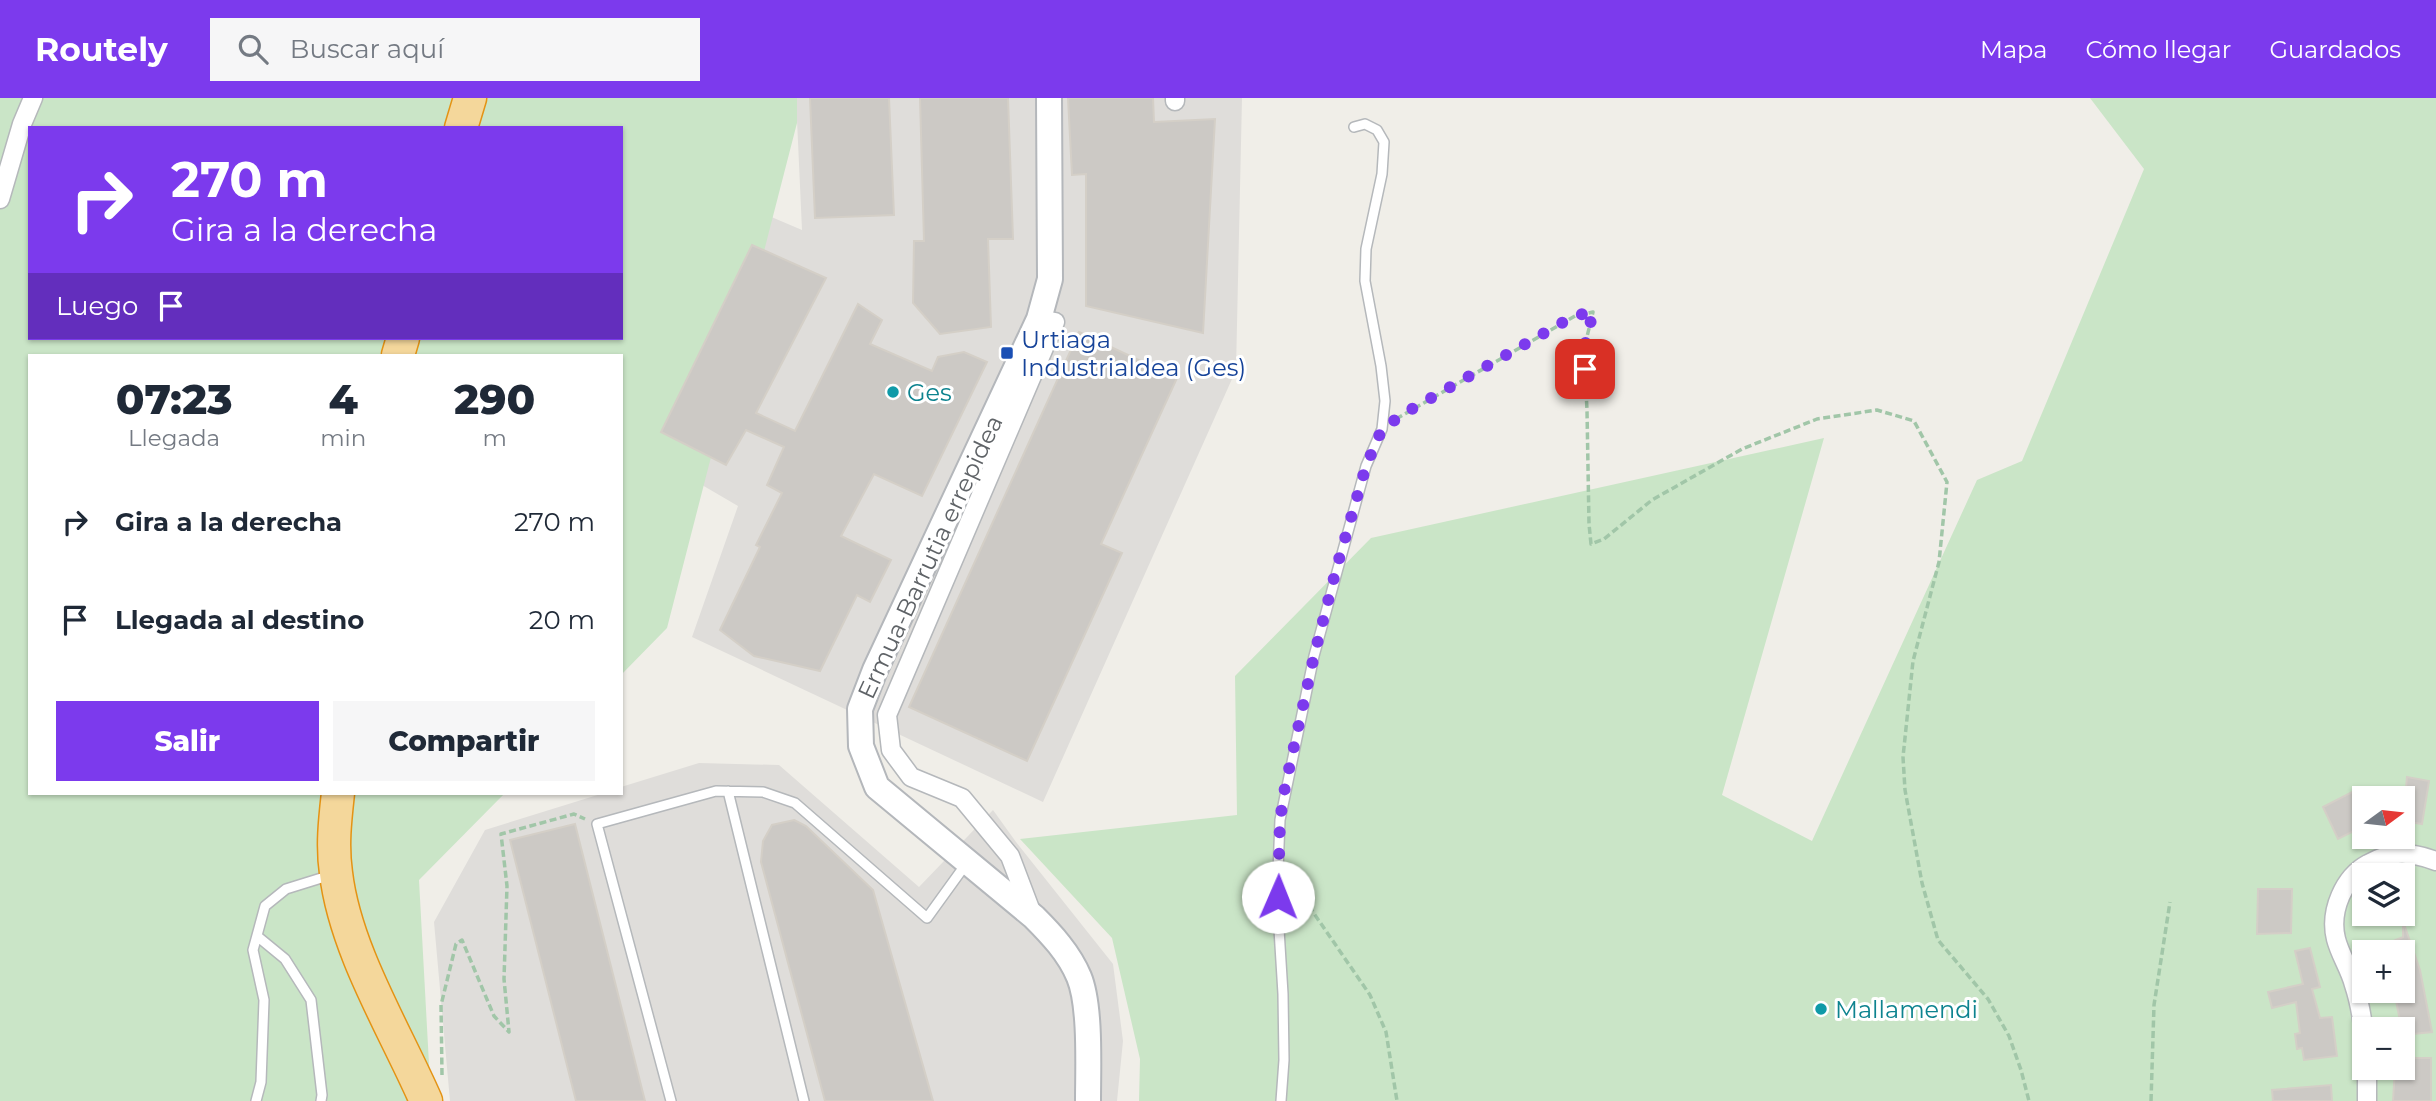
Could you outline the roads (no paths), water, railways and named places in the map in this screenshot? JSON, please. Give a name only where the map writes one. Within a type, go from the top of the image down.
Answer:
[{"type":"highway","points":[[462,126],[470,98]]},
{"type":"highway","points":[[338,795],[333,836],[343,910],[358,956],[434,1091]]},
{"type":"street","points":[[0,199],[22,124],[33,98]]},
{"type":"street","name":"Ermua-Barrutia errepidea","points":[[1049,98],[1051,279],[1039,319],[874,670],[860,709],[861,746],[877,787],[1034,917],[1057,940],[1079,978],[1087,1023],[1088,1101]]},
{"type":"street","points":[[1034,917],[1010,856],[961,798],[911,777],[891,750],[887,715],[1055,322],[1039,319]]},
{"type":"street","points":[[2361,1017],[2354,984],[2336,939],[2334,923],[2343,890],[2354,872],[2386,855],[2403,852],[2436,861]]},
{"type":"street","points":[[2367,1080],[2367,1101]]},
{"type":"lane","points":[[1281,1101],[1283,1007],[1278,862],[1283,798],[1314,656],[1366,466],[1382,429],[1385,401],[1365,281],[1366,248],[1382,174],[1384,142],[1377,130],[1365,124],[1354,127]]},
{"type":"lane","points":[[728,790],[804,1101]]},
{"type":"lane","points":[[671,1101],[597,824],[716,791],[763,792],[795,803],[927,918],[968,862]]},
{"type":"lane","points":[[256,1101],[261,1082],[264,1000],[253,950],[265,906],[286,889],[336,873]]},
{"type":"lane","points":[[257,936],[285,959],[311,1000],[321,1101]]},
{"type":"place","name":"Urtiaga Industrialdea (Ges)","points":[[1007,353]]},
{"type":"place","name":"Ges","points":[[893,392]]},
{"type":"place","name":"Mallamendi","points":[[1821,1009]]}]
